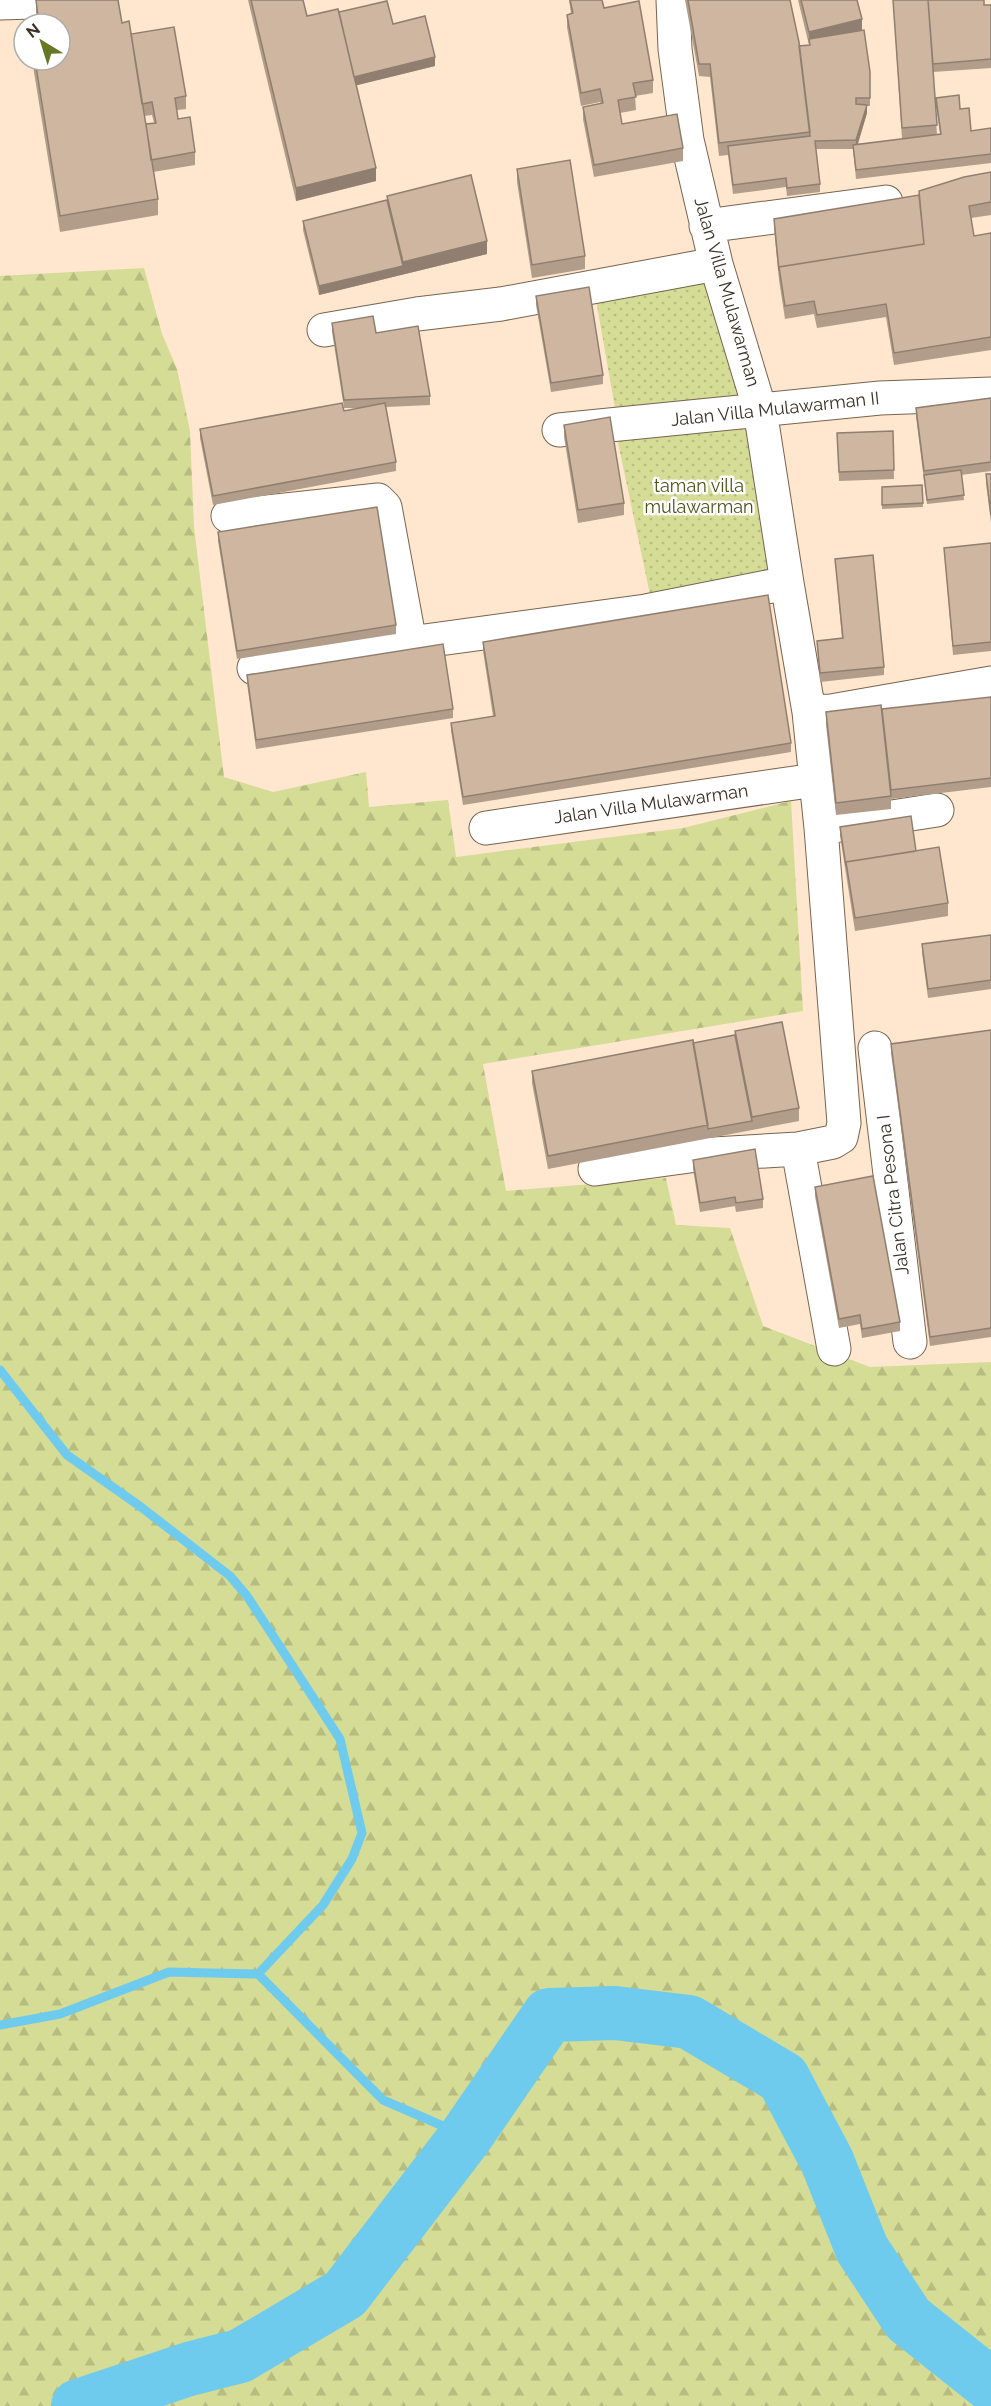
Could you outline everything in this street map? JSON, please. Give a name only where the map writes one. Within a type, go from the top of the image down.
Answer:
[{"type":"street","points":[[0,3],[101,0]]},
{"type":"street","name":"Jalan Villa Mulawarman","points":[[674,0],[675,49],[687,140],[716,264],[760,410],[786,583],[809,712],[821,828],[844,1123],[841,1137],[833,1142],[798,1149]]},
{"type":"street","points":[[706,226],[918,197]]},
{"type":"street","points":[[324,330],[417,314],[501,304],[716,264]]},
{"type":"street","name":"Jalan Villa Mulawarman II","points":[[558,430],[880,398],[991,394]]},
{"type":"street","points":[[228,516],[378,501],[385,507],[410,643]]},
{"type":"street","points":[[254,668],[410,643],[646,611],[786,583]]},
{"type":"street","points":[[809,712],[831,711],[991,683]]},
{"type":"street","name":"Jalan Villa Mulawarman","points":[[486,828],[815,780]]},
{"type":"street","points":[[821,828],[937,810]]},
{"type":"street","points":[[840,1053],[910,1043]]},
{"type":"street","name":"Jalan Citra Pesona I","points":[[875,1048],[910,1342]]},
{"type":"street","points":[[595,1169],[697,1155],[798,1149],[834,1349]]},
{"type":"green space","points":[[704,257],[753,406],[617,419],[594,289]]},
{"type":"green space","points":[[144,268],[162,334],[177,369],[190,431],[194,527],[224,777],[273,792],[366,772],[369,807],[448,800],[456,857],[683,828],[791,801],[803,1011],[483,1064],[506,1191],[666,1178],[676,1225],[730,1228],[763,1326],[870,1367],[991,1362],[991,2406],[0,2406],[0,276]]},
{"type":"green space","name":"taman villa mulawarman","points":[[755,416],[780,579],[652,604],[616,433]]},
{"type":"building","points":[[36,0],[118,0],[122,23],[129,21],[158,199],[60,216],[37,72],[72,72],[72,12],[38,12]]},
{"type":"building","points":[[251,0],[303,0],[307,16],[338,9],[376,168],[296,188]]},
{"type":"building","points":[[570,0],[602,0],[604,8],[639,1],[653,80],[633,83],[636,97],[618,100],[622,124],[677,114],[683,148],[594,165],[583,107],[603,103],[600,89],[581,93],[567,15],[573,13]]},
{"type":"building","points":[[688,0],[790,0],[799,42],[810,132],[719,143],[710,64],[699,64]]},
{"type":"building","points":[[801,0],[857,0],[862,19],[809,32]]},
{"type":"building","points":[[893,0],[928,0],[937,125],[902,128]]},
{"type":"building","points":[[928,0],[984,0],[984,5],[991,5],[991,59],[933,64]]},
{"type":"building","points":[[387,1],[393,24],[425,16],[435,57],[354,77],[339,12]]},
{"type":"building","points":[[174,27],[186,96],[175,98],[178,119],[190,117],[195,152],[151,160],[146,124],[156,123],[152,102],[142,104],[131,34]]},
{"type":"building","points":[[864,30],[870,72],[870,98],[856,98],[856,104],[867,105],[856,140],[815,141],[820,184],[787,188],[786,178],[733,185],[728,146],[810,136],[799,46],[810,45],[809,39]]},
{"type":"building","points":[[959,95],[960,109],[969,108],[971,131],[991,128],[991,154],[856,170],[853,145],[941,134],[936,98]]},
{"type":"building","points":[[570,160],[585,256],[532,265],[517,169]]},
{"type":"building","points":[[991,172],[991,202],[969,206],[974,236],[991,233],[991,337],[894,353],[886,304],[817,315],[814,301],[785,306],[779,267],[924,244],[919,191],[964,177]]},
{"type":"building","points":[[471,175],[487,241],[403,262],[387,196]]},
{"type":"building","points":[[919,195],[924,244],[779,267],[779,271],[774,219]]},
{"type":"building","points":[[387,200],[403,266],[319,286],[303,221]]},
{"type":"building","points":[[589,287],[603,375],[551,383],[536,296]]},
{"type":"building","points":[[373,316],[376,333],[418,326],[430,396],[344,400],[332,323]]},
{"type":"building","points":[[991,398],[991,462],[924,471],[916,408]]},
{"type":"building","points":[[342,403],[344,411],[385,403],[396,462],[213,496],[200,429]]},
{"type":"building","points":[[610,417],[624,503],[578,510],[564,425]]},
{"type":"building","points":[[893,431],[894,470],[839,472],[837,433]]},
{"type":"building","points":[[961,470],[964,495],[927,500],[924,475]]},
{"type":"building","points":[[986,474],[991,474],[991,515]]},
{"type":"building","points":[[922,485],[923,503],[882,505],[882,487]]},
{"type":"building","points":[[377,507],[396,625],[237,651],[218,532]]},
{"type":"building","points":[[991,543],[991,642],[953,646],[944,548]]},
{"type":"building","points":[[873,555],[884,667],[820,673],[817,641],[843,638],[835,559]]},
{"type":"building","points":[[768,595],[791,743],[463,797],[451,723],[495,716],[483,642]]},
{"type":"building","points":[[443,644],[453,709],[256,740],[247,675]]},
{"type":"building","points":[[991,697],[991,778],[891,790],[882,709]]},
{"type":"building","points":[[881,705],[891,796],[836,803],[826,712]]},
{"type":"building","points":[[911,816],[916,851],[846,862],[846,866],[840,827]]},
{"type":"building","points":[[939,847],[948,903],[855,918],[846,862]]},
{"type":"building","points":[[991,935],[991,980],[928,989],[922,944]]},
{"type":"building","points":[[782,1022],[799,1108],[752,1117],[735,1031]]},
{"type":"building","points":[[991,1030],[991,1328],[930,1337],[891,1044]]},
{"type":"building","points":[[735,1035],[752,1121],[708,1129],[693,1043]]},
{"type":"building","points":[[693,1040],[708,1125],[548,1156],[532,1071]]},
{"type":"building","points":[[755,1149],[763,1199],[736,1203],[735,1197],[700,1203],[693,1160]]},
{"type":"building","points":[[873,1176],[900,1322],[862,1329],[860,1315],[839,1319],[815,1187]]},
{"type":"waterway","points":[[0,1370],[67,1455],[141,1507],[230,1576],[247,1596],[340,1739],[362,1833],[352,1859],[323,1905],[258,1974]]},
{"type":"waterway","points":[[0,2025],[60,2014],[169,1972],[258,1974],[383,2100],[466,2136]]},
{"type":"waterway","points":[[78,2406],[189,2369],[240,2356],[345,2294],[466,2136],[549,2015],[615,2013],[689,2022],[783,2078],[827,2161],[862,2249],[908,2319],[991,2385]]}]
